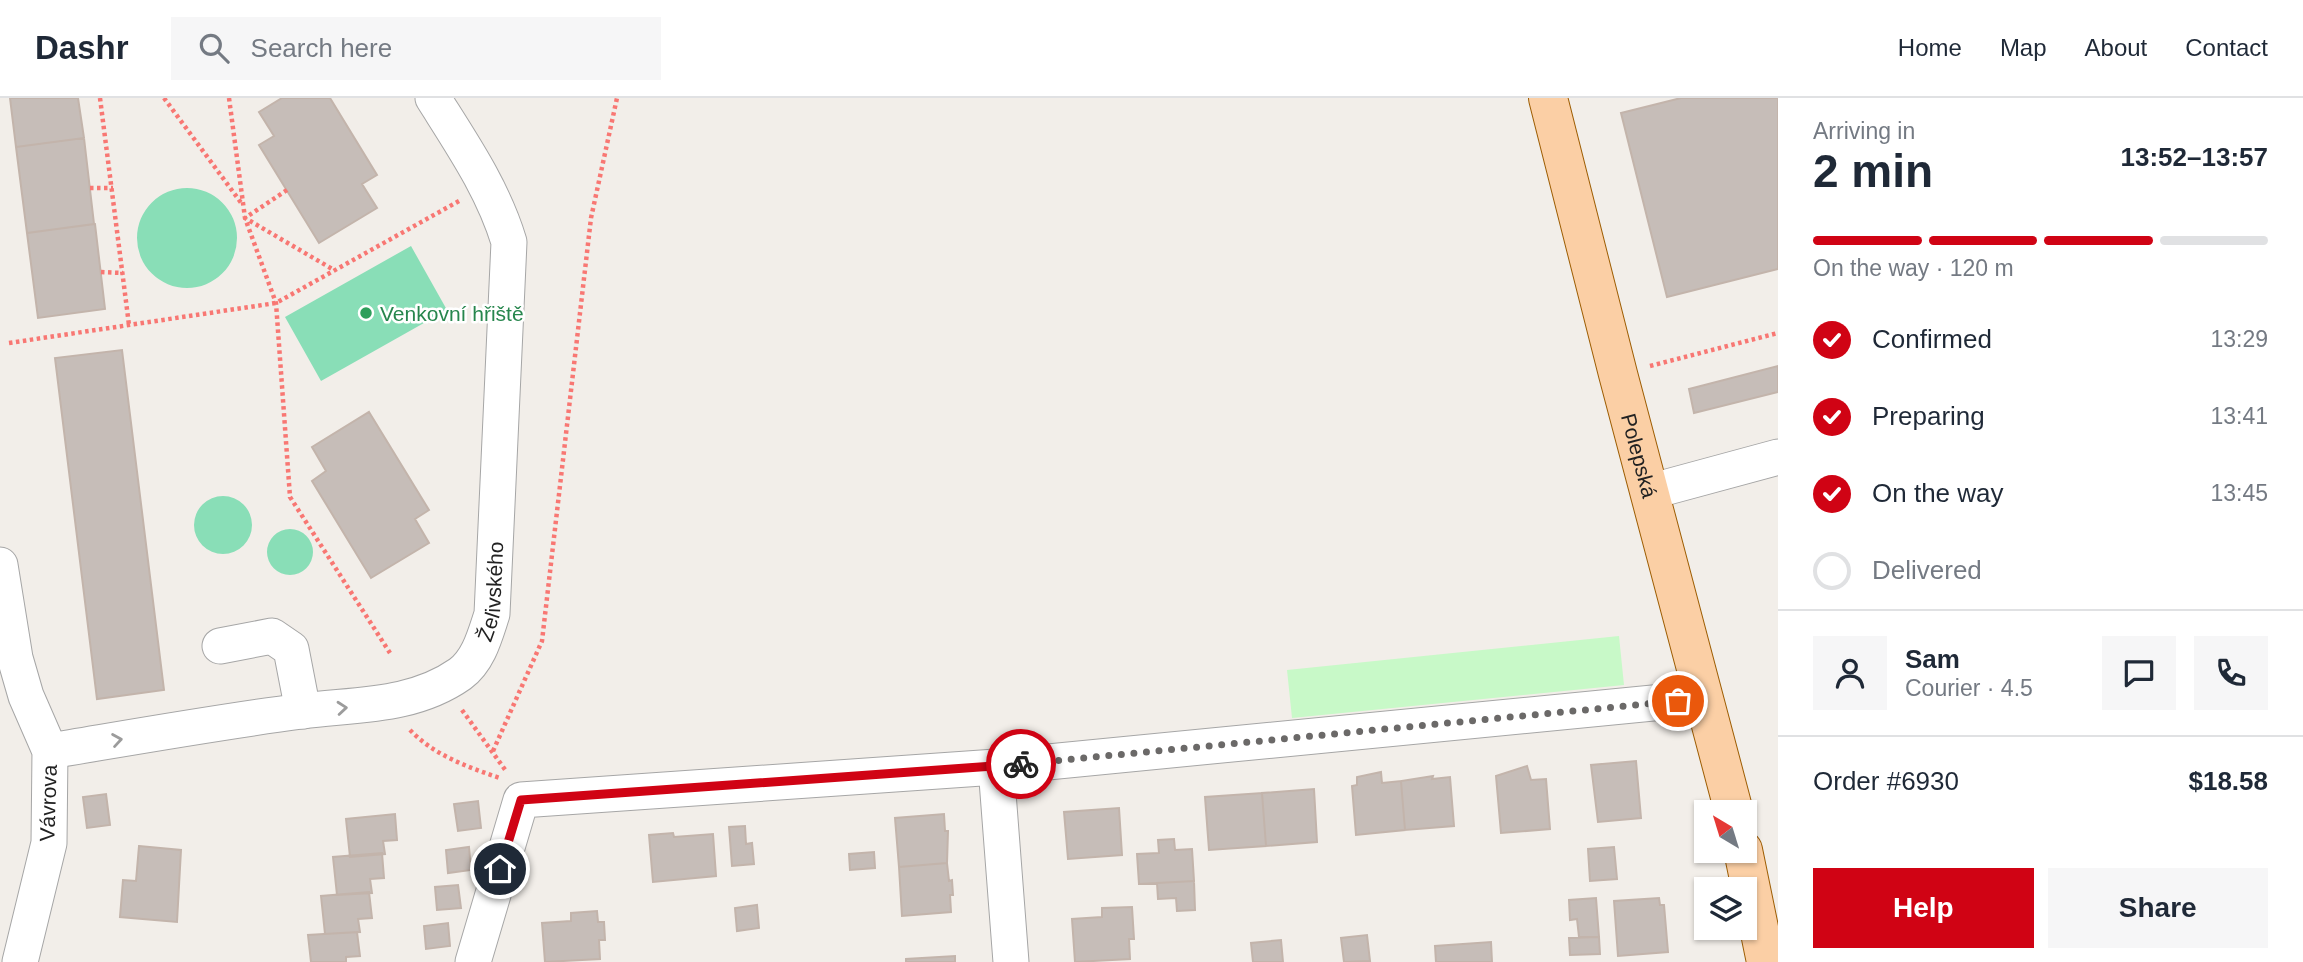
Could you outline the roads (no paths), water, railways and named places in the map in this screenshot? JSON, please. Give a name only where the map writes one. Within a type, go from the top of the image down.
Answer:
[{"type":"main road","name":"Polepská","points":[[1548,98],[1731,800]]},
{"type":"main road","points":[[1746,863],[1766,962]]},
{"type":"street","name":"Želivského","points":[[50,751],[303,711],[385,704],[423,694],[443,684],[463,672],[480,650],[492,614],[509,242],[502,218],[487,186],[433,98]]},
{"type":"street","points":[[1649,492],[1778,457]]},
{"type":"street","name":"Vávrova","points":[[0,565],[15,658],[13,698],[50,751],[49,843],[20,962]]},
{"type":"street","points":[[220,646],[272,636],[291,649],[303,711]]},
{"type":"street","points":[[473,962],[518,792],[996,767],[1704,698]]},
{"type":"street","points":[[996,767],[1011,962]]},
{"type":"place","name":"Venkovní hřiště","points":[[366,313]]}]
